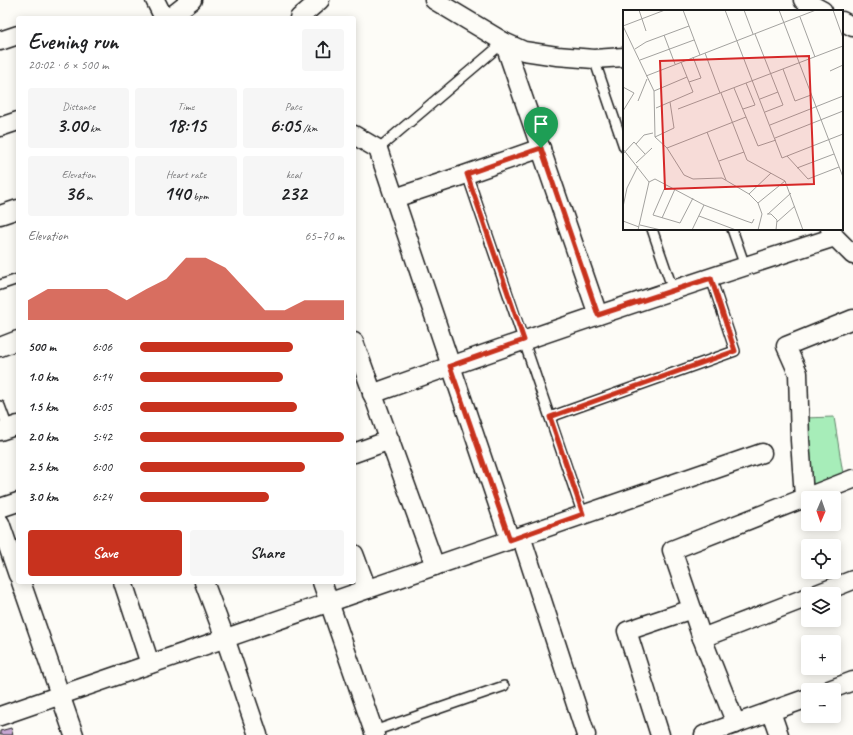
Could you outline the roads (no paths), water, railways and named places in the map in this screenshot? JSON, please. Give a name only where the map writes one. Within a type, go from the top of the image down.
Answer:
[{"type":"street","points":[[155,0],[163,16]]},
{"type":"street","points":[[172,16],[192,0]]},
{"type":"street","points":[[301,16],[320,0]]},
{"type":"street","points":[[434,0],[504,42],[524,51],[594,60],[623,57]]},
{"type":"street","points":[[802,0],[821,10]]},
{"type":"street","points":[[0,41],[16,36]]},
{"type":"street","points":[[504,42],[598,315]]},
{"type":"street","points":[[0,127],[16,122]]},
{"type":"street","points":[[356,136],[378,149],[450,366],[516,538],[586,735]]},
{"type":"street","points":[[395,198],[541,148]]},
{"type":"street","points":[[0,215],[16,210]]},
{"type":"street","points":[[372,394],[524,340],[711,278],[833,233],[853,255]]},
{"type":"street","points":[[804,491],[798,373],[786,346],[853,319]]},
{"type":"street","points":[[0,347],[16,341]]},
{"type":"street","points":[[356,348],[435,566]]},
{"type":"street","points":[[356,452],[390,440]]},
{"type":"street","points":[[0,716],[762,453]]},
{"type":"street","points":[[820,491],[853,479]]},
{"type":"street","points":[[736,724],[702,638],[672,550],[801,498]]},
{"type":"street","points":[[0,508],[16,503]]},
{"type":"street","points":[[0,523],[16,568]]},
{"type":"street","points":[[356,559],[367,589]]},
{"type":"street","points":[[835,587],[853,580]]},
{"type":"street","points":[[22,584],[74,735]]},
{"type":"street","points":[[124,584],[150,664]]},
{"type":"street","points":[[205,584],[258,735]]},
{"type":"street","points":[[323,584],[374,733]]},
{"type":"street","points":[[702,638],[801,600]]},
{"type":"street","points":[[660,735],[627,631],[692,608]]},
{"type":"street","points":[[841,686],[853,681]]},
{"type":"street","points":[[704,735],[801,701]]},
{"type":"street","points":[[770,712],[779,735]]},
{"type":"lane","points":[[378,149],[504,42]]},
{"type":"lane","points":[[594,60],[623,144]]},
{"type":"lane","points":[[467,174],[583,514]]},
{"type":"lane","points":[[652,230],[673,290]]},
{"type":"lane","points":[[732,230],[745,266]]},
{"type":"lane","points":[[550,417],[735,351],[711,278]]},
{"type":"lane","points":[[0,285],[16,280]]},
{"type":"lane","points":[[0,406],[9,428]]},
{"type":"lane","points":[[374,733],[504,686]]}]
